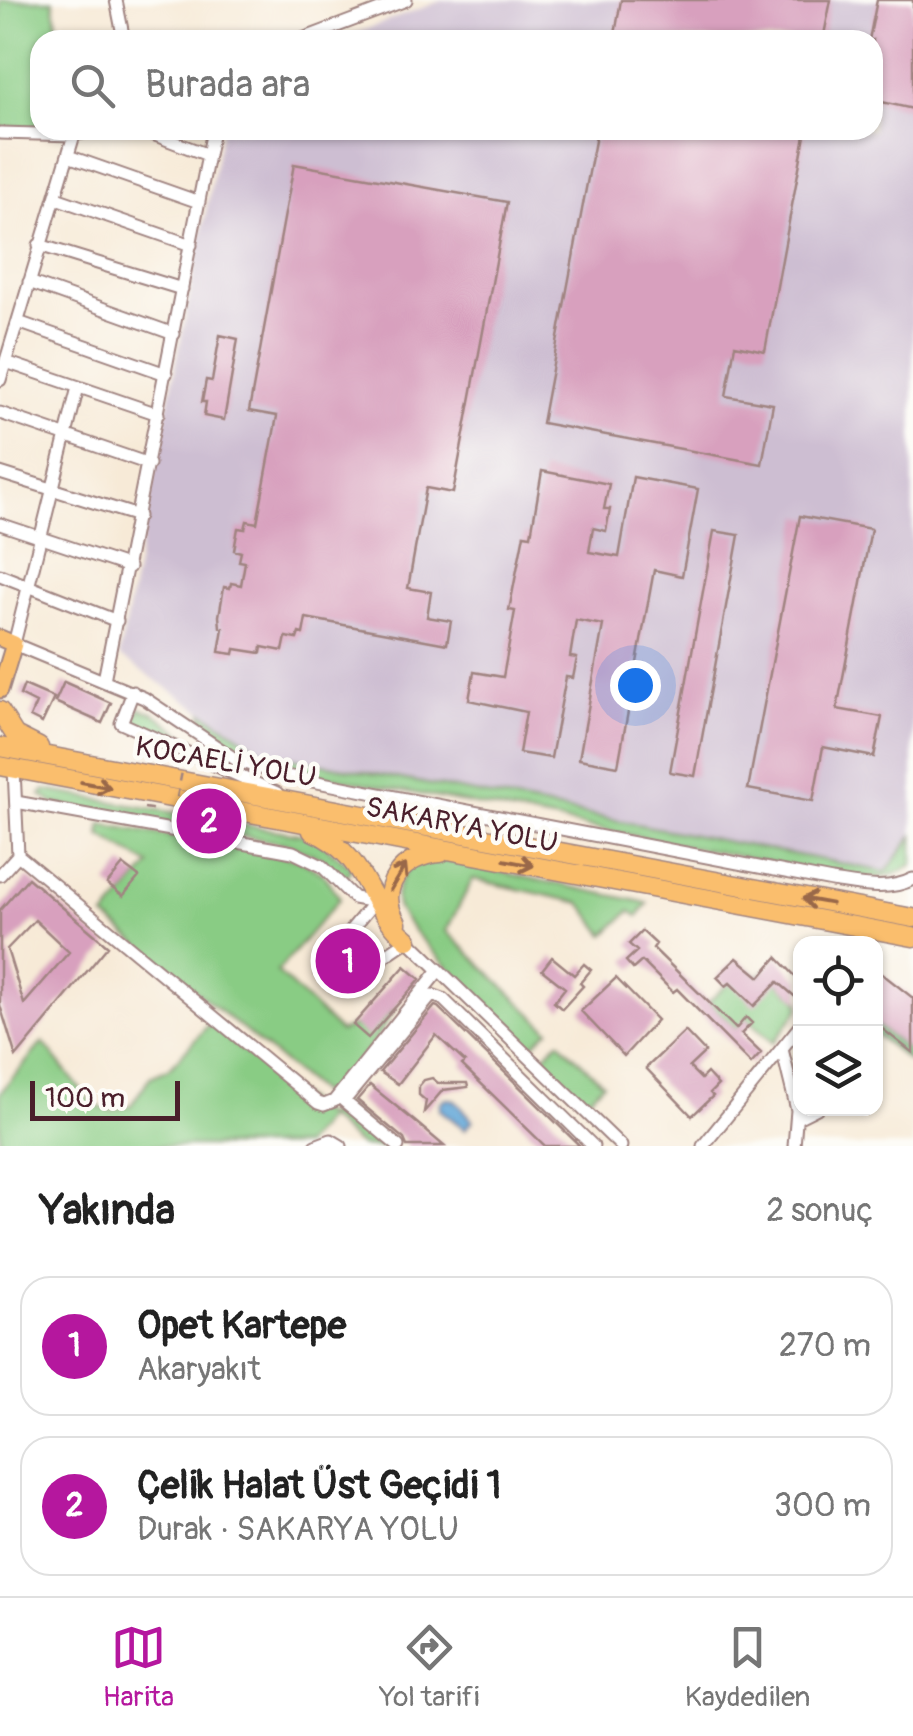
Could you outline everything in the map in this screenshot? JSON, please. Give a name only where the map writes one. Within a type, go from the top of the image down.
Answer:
[{"type":"highway","points":[[0,711],[8,728],[23,741],[122,770]]},
{"type":"highway","name":"KOCAELİ YOLU","points":[[0,747],[913,918]]},
{"type":"highway","name":"SAKARYA YOLU","points":[[7,768],[265,814],[866,936]]},
{"type":"highway","points":[[265,814],[335,842],[352,858],[387,920],[408,940]]},
{"type":"highway","points":[[408,940],[389,907],[394,878],[413,859],[459,852]]},
{"type":"highway","name":"SAKARYA YOLU","points":[[883,937],[913,938]]},
{"type":"main road","points":[[0,690],[7,641]]},
{"type":"street","points":[[116,0],[122,30]]},
{"type":"street","points":[[326,30],[406,0]]},
{"type":"street","points":[[0,133],[30,134]]},
{"type":"street","points":[[0,380],[73,140]]},
{"type":"street","points":[[170,140],[208,154]]},
{"type":"street","points":[[104,680],[211,140]]},
{"type":"street","points":[[68,156],[199,202]]},
{"type":"street","points":[[56,198],[191,245]]},
{"type":"street","points":[[39,245],[182,290]]},
{"type":"street","points":[[29,282],[174,334]]},
{"type":"street","points":[[18,322],[166,374]]},
{"type":"street","points":[[6,362],[158,414]]},
{"type":"street","points":[[78,386],[28,586],[7,641],[133,692],[238,760],[286,776],[832,881],[881,886],[913,878]]},
{"type":"street","points":[[0,414],[149,464]]},
{"type":"street","points":[[0,473],[138,516]]},
{"type":"street","points":[[0,524],[129,567]]},
{"type":"street","points":[[0,574],[118,621]]},
{"type":"street","points":[[133,692],[121,722],[295,800]]},
{"type":"street","points":[[0,875],[18,855],[16,802],[7,768]]},
{"type":"street","points":[[16,802],[293,852],[322,866],[354,898],[374,899]]},
{"type":"street","points":[[18,855],[324,1105],[334,1101],[439,970]]},
{"type":"street","points":[[374,899],[350,931],[380,959],[408,940],[621,1146]]},
{"type":"street","points":[[398,1146],[344,1101],[428,999],[438,996],[593,1146]]},
{"type":"street","points":[[704,1146],[793,1035]]},
{"type":"street","points":[[782,1048],[797,1118],[794,1146]]},
{"type":"street","points":[[797,1118],[801,1116]]},
{"type":"street","points":[[314,1146],[331,1140],[342,1146]]},
{"type":"path","points":[[155,756],[184,761],[174,813]]},
{"type":"shaded area","points":[[443,0],[913,0],[913,836],[886,872],[266,753],[119,656],[220,140],[883,140],[883,30],[364,30]]},
{"type":"green space","points":[[0,0],[53,0],[58,30],[30,30],[30,127],[0,128]]},
{"type":"green space","points":[[139,708],[154,713],[212,756],[134,723]]},
{"type":"green space","points":[[203,712],[266,753],[886,872],[913,836],[913,864],[880,877],[819,872],[285,768],[240,754],[227,739],[202,722]]},
{"type":"green space","points":[[45,790],[315,837],[352,868],[345,879],[321,858],[288,844],[54,804],[41,795]]},
{"type":"green space","points":[[102,824],[299,859],[322,873],[340,898],[277,972],[340,1032],[397,1005],[341,1083],[320,1093],[105,917],[150,865],[100,835]]},
{"type":"green space","points":[[443,860],[648,903],[638,916],[630,911],[605,935],[581,903],[473,879],[446,931],[549,1030],[531,1047],[436,955],[397,906],[397,889],[412,864]]},
{"type":"green space","points":[[746,967],[759,976],[765,971],[793,995],[793,1017],[773,1043],[747,1018],[736,1029],[708,1002]]},
{"type":"green space","points":[[209,1024],[326,1117],[339,1101],[393,1146],[360,1146],[327,1118],[303,1146],[0,1146],[0,1093],[43,1042],[93,1105],[111,1111],[131,1105],[150,1077],[169,1069]]},
{"type":"green space","points":[[883,1029],[913,1053],[913,1065],[883,1041]]},
{"type":"green space","points":[[559,1041],[603,1083],[586,1101],[542,1058]]},
{"type":"water","points":[[445,1098],[455,1100],[473,1120],[465,1129],[440,1110]]},
{"type":"building","points":[[621,0],[831,0],[825,30],[616,30]]},
{"type":"building","points":[[877,0],[913,0],[913,109],[883,102],[883,30],[871,30]]},
{"type":"building","points":[[595,140],[804,140],[765,351],[735,345],[726,396],[773,404],[762,464],[542,423]]},
{"type":"building","points":[[294,164],[507,202],[453,493],[426,488],[408,588],[431,592],[427,617],[451,621],[447,644],[306,618],[303,634],[299,633],[297,639],[286,637],[283,651],[262,647],[261,653],[235,649],[234,654],[219,652],[224,587],[230,588],[231,583],[241,585],[245,562],[239,561],[241,552],[234,550],[238,528],[245,529],[247,521],[257,523],[277,416],[249,411]]},
{"type":"building","points":[[220,335],[238,339],[224,420],[204,416],[206,402],[202,402],[206,380],[212,381]]},
{"type":"building","points":[[542,471],[609,484],[604,509],[610,509],[606,531],[593,528],[589,552],[619,557],[633,477],[698,489],[682,576],[654,570],[618,766],[579,759],[603,625],[576,620],[570,657],[577,658],[573,678],[566,677],[551,758],[519,753],[526,712],[469,700],[474,672],[503,677],[515,611],[509,610],[524,534],[531,535]]},
{"type":"building","points":[[800,516],[871,529],[837,709],[882,717],[874,757],[823,747],[813,801],[748,789]]},
{"type":"building","points":[[714,531],[739,535],[695,776],[670,772]]},
{"type":"building","points":[[64,682],[111,703],[102,723],[55,702]]},
{"type":"building","points":[[24,685],[54,698],[42,723],[30,717],[36,703],[20,695]]},
{"type":"building","points":[[123,865],[139,877],[123,896],[107,884]]},
{"type":"building","points":[[28,878],[108,946],[16,1057],[0,1005],[0,910]],"holes":[[[35,920],[69,952],[24,1004],[7,949]]]},
{"type":"building","points":[[642,931],[656,944],[653,948],[736,1029],[746,1017],[752,1023],[741,1034],[761,1053],[751,1064],[677,989],[673,992],[642,961],[633,969],[626,961],[637,951],[629,944]]},
{"type":"building","points":[[344,938],[363,957],[329,990],[314,975]]},
{"type":"building","points":[[552,957],[574,975],[584,964],[591,970],[580,983],[583,986],[562,1009],[554,1002],[565,988],[542,970]]},
{"type":"building","points":[[777,957],[793,974],[793,995],[778,982],[754,1006],[730,983],[726,986],[717,977],[737,958],[760,977]]},
{"type":"building","points":[[405,966],[420,979],[368,1038],[353,1025]]},
{"type":"building","points":[[883,974],[913,998],[913,1053],[883,1029]]},
{"type":"building","points":[[616,978],[657,1020],[624,1056],[581,1011]]},
{"type":"building","points":[[435,1006],[580,1146],[545,1146],[436,1035],[398,1084],[380,1072]]},
{"type":"building","points":[[685,1031],[705,1052],[689,1067],[701,1079],[707,1073],[718,1085],[710,1093],[713,1096],[692,1116],[646,1068]]},
{"type":"building","points":[[432,1078],[438,1083],[467,1083],[468,1087],[443,1090],[424,1112],[426,1101],[419,1095],[419,1086]]},
{"type":"building","points":[[370,1085],[444,1146],[407,1146],[404,1139],[357,1100]]},
{"type":"place","name":"Çelik Halat Üst Geçidi 1","points":[[209,821]]},
{"type":"place","name":"Opet Kartepe","points":[[348,961]]}]
